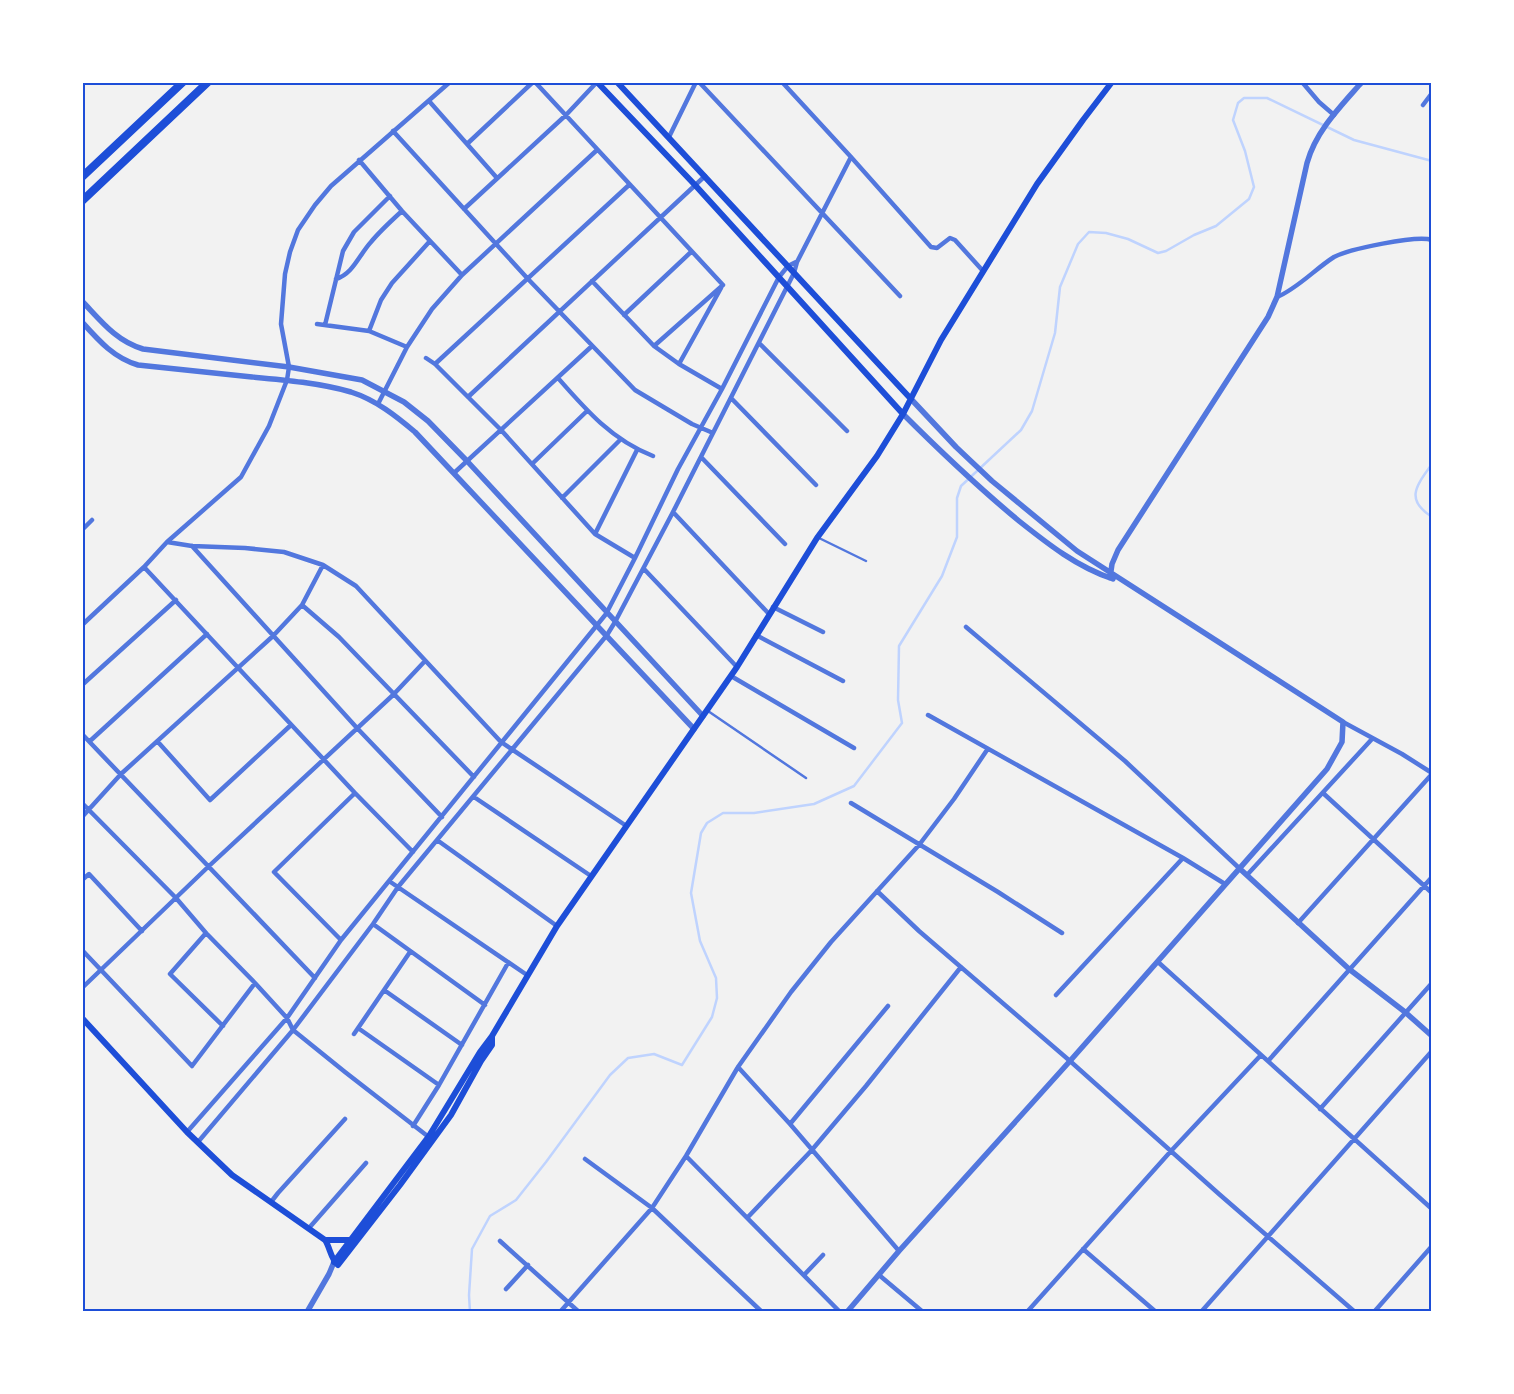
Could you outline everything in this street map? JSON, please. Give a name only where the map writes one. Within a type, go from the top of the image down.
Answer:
[{"type":"main road","points":[[82,177],[183,82]]},
{"type":"main road","points":[[597,82],[695,185],[903,414]]},
{"type":"main road","points":[[617,82],[911,399]]},
{"type":"main road","points":[[336,1263],[431,1138],[480,1052],[492,1036],[557,926],[731,676],[817,538],[877,456],[903,414],[941,340],[1036,184],[1112,82]]},
{"type":"main road","points":[[84,201],[204,84]]},
{"type":"main road","points":[[82,1018],[187,1132],[232,1175],[325,1240],[336,1263]]},
{"type":"main road","points":[[325,1240],[352,1241]]},
{"type":"street","points":[[82,624],[144,567],[167,542],[241,476],[269,426],[287,380],[289,367],[281,324],[285,274],[298,230],[331,186],[450,82]]},
{"type":"street","points":[[467,144],[534,82],[723,285]]},
{"type":"street","points":[[464,209],[566,115],[597,82]]},
{"type":"street","points":[[669,137],[698,82],[900,296]]},
{"type":"street","points":[[782,82],[931,247],[937,248],[950,238],[955,240],[983,271]]},
{"type":"street","points":[[1302,82],[1332,116]]},
{"type":"street","points":[[1111,576],[1112,564],[1118,550],[1268,317],[1277,297],[1307,163],[1317,137],[1332,116],[1362,82]]},
{"type":"street","points":[[1423,105],[1432,93]]},
{"type":"street","points":[[429,101],[497,178]]},
{"type":"street","points":[[393,130],[528,279],[635,390],[692,424],[713,433]]},
{"type":"street","points":[[378,404],[407,347],[432,309],[462,275],[597,150]]},
{"type":"street","points":[[198,1142],[293,1030],[373,924],[398,887],[474,797],[615,622],[702,457],[794,273],[796,262],[851,157]]},
{"type":"street","points":[[359,160],[462,275]]},
{"type":"street","points":[[468,397],[704,176]]},
{"type":"street","points":[[435,364],[629,185]]},
{"type":"street","points":[[326,325],[343,251],[354,232],[390,196]]},
{"type":"street","points":[[336,279],[344,276],[350,270],[370,243],[402,210]]},
{"type":"street","points":[[1277,297],[1284,294],[1336,256],[1364,248],[1412,239],[1425,238],[1432,240]]},
{"type":"street","points":[[369,331],[381,300],[392,283],[430,241]]},
{"type":"street","points":[[624,315],[691,252]]},
{"type":"street","points":[[187,1132],[287,1018],[342,940],[606,614],[678,469],[722,389],[779,277],[788,266],[796,262]]},
{"type":"street","points":[[592,282],[654,346],[678,364],[722,389]]},
{"type":"street","points":[[654,346],[723,285]]},
{"type":"street","points":[[678,364],[723,285]]},
{"type":"street","points":[[82,301],[113,333],[128,345],[143,349],[289,367],[362,380],[404,402],[428,420],[606,614],[705,713]]},
{"type":"street","points":[[82,322],[98,340],[124,361],[138,365],[287,380],[351,392],[378,404],[415,432],[694,729]]},
{"type":"street","points":[[317,324],[369,331],[407,347]]},
{"type":"street","points":[[759,343],[847,431]]},
{"type":"street","points":[[454,473],[592,346]]},
{"type":"street","points":[[426,358],[435,364],[501,430],[594,534],[635,558]]},
{"type":"street","points":[[558,378],[587,411],[620,440],[652,456]]},
{"type":"street","points":[[731,398],[816,485]]},
{"type":"street","points":[[911,399],[956,447],[992,481],[1077,551],[1111,576]]},
{"type":"street","points":[[532,464],[587,411]]},
{"type":"street","points":[[903,414],[983,492],[1045,541],[1084,567],[1125,583],[1343,722],[1402,754],[1432,773],[1298,923]]},
{"type":"street","points":[[562,498],[620,440]]},
{"type":"street","points":[[594,534],[637,450]]},
{"type":"street","points":[[702,457],[785,544]]},
{"type":"street","points":[[673,512],[769,614]]},
{"type":"street","points":[[82,530],[92,520]]},
{"type":"street","points":[[1045,541],[1052,531]]},
{"type":"street","points":[[167,542],[192,546],[284,552],[323,565],[356,586],[501,742],[626,825]]},
{"type":"street","points":[[192,546],[357,728],[442,817]]},
{"type":"street","points":[[82,817],[122,774],[273,636],[302,604],[323,565]]},
{"type":"street","points":[[144,567],[412,852]]},
{"type":"street","points":[[644,569],[737,666]]},
{"type":"street","points":[[82,685],[176,600]]},
{"type":"street","points":[[302,604],[339,637],[392,695],[474,777]]},
{"type":"street","points":[[773,607],[823,632]]},
{"type":"street","points":[[966,627],[1125,761],[1348,969],[1405,1012],[1432,1036]]},
{"type":"street","points":[[90,742],[207,634]]},
{"type":"street","points":[[756,635],[842,681]]},
{"type":"street","points":[[82,988],[392,695],[425,661]]},
{"type":"street","points":[[731,676],[854,748]]},
{"type":"street","points":[[928,716],[1183,858],[1225,884]]},
{"type":"street","points":[[848,1312],[899,1251],[1070,1062],[1327,769],[1342,742],[1343,722]]},
{"type":"street","points":[[158,742],[210,800],[291,725]]},
{"type":"street","points":[[82,734],[315,978]]},
{"type":"street","points":[[1247,875],[1372,739]]},
{"type":"street","points":[[560,1312],[652,1208],[686,1156],[738,1067],[790,992],[831,942],[931,831],[988,750]]},
{"type":"street","points":[[342,940],[274,872],[355,793]]},
{"type":"street","points":[[1323,793],[1432,892]]},
{"type":"street","points":[[474,797],[591,876]]},
{"type":"street","points":[[82,803],[176,898],[206,933],[256,983],[287,1018],[293,1030],[413,1126],[431,1138]]},
{"type":"street","points":[[851,803],[1062,933]]},
{"type":"street","points":[[437,840],[557,926]]},
{"type":"street","points":[[1056,995],[1183,858]]},
{"type":"street","points":[[82,880],[89,874],[142,930]]},
{"type":"street","points":[[1268,1061],[1432,877]]},
{"type":"street","points":[[389,881],[527,976]]},
{"type":"street","points":[[877,891],[919,931],[1355,1312]]},
{"type":"street","points":[[373,924],[485,1005]]},
{"type":"street","points":[[206,933],[170,974],[223,1026]]},
{"type":"street","points":[[82,950],[192,1066],[256,983]]},
{"type":"street","points":[[354,1034],[410,952]]},
{"type":"street","points":[[1158,962],[1353,1140],[1432,1209]]},
{"type":"street","points":[[413,1126],[462,1046],[508,963]]},
{"type":"street","points":[[748,1218],[811,1151],[866,1086],[961,967]]},
{"type":"street","points":[[1320,1109],[1432,983]]},
{"type":"street","points":[[384,990],[462,1046]]},
{"type":"street","points":[[790,1124],[888,1006]]},
{"type":"street","points":[[358,1028],[439,1085]]},
{"type":"street","points":[[1201,1312],[1432,1051]]},
{"type":"street","points":[[1027,1312],[1171,1151],[1261,1055]]},
{"type":"street","points":[[738,1067],[790,1124],[811,1151],[899,1251]]},
{"type":"street","points":[[271,1202],[345,1119]]},
{"type":"street","points":[[686,1156],[840,1312]]},
{"type":"street","points":[[585,1159],[652,1208],[762,1312]]},
{"type":"street","points":[[309,1228],[366,1163]]},
{"type":"street","points":[[500,1241],[579,1312]]},
{"type":"street","points":[[1374,1312],[1432,1246]]},
{"type":"street","points":[[1083,1249],[1156,1312]]},
{"type":"street","points":[[804,1275],[823,1255]]},
{"type":"street","points":[[307,1312],[336,1263]]},
{"type":"street","points":[[506,1289],[528,1266]]},
{"type":"street","points":[[879,1275],[923,1312]]},
{"type":"lane","points":[[817,538],[866,561]]},
{"type":"lane","points":[[705,713],[806,778]]},
{"type":"waterway","points":[[470,1312],[469,1295],[472,1249],[490,1216],[516,1200],[610,1075],[628,1058],[654,1054],[682,1065],[712,1017],[717,998],[716,978],[700,941],[691,893],[701,833],[707,823],[723,813],[754,813],[814,804],[854,786],[902,723],[898,700],[899,646],[942,576],[957,537],[957,498],[961,486],[1021,430],[1032,411],[1055,333],[1060,287],[1078,244],[1089,232],[1106,233],[1128,239],[1158,253],[1166,251],[1194,235],[1216,226],[1249,199],[1254,187],[1245,151],[1233,120],[1238,103],[1244,98],[1267,98],[1354,140],[1432,161]]},
{"type":"waterway","points":[[1432,464],[1418,485],[1416,492],[1418,504],[1432,517]]}]
